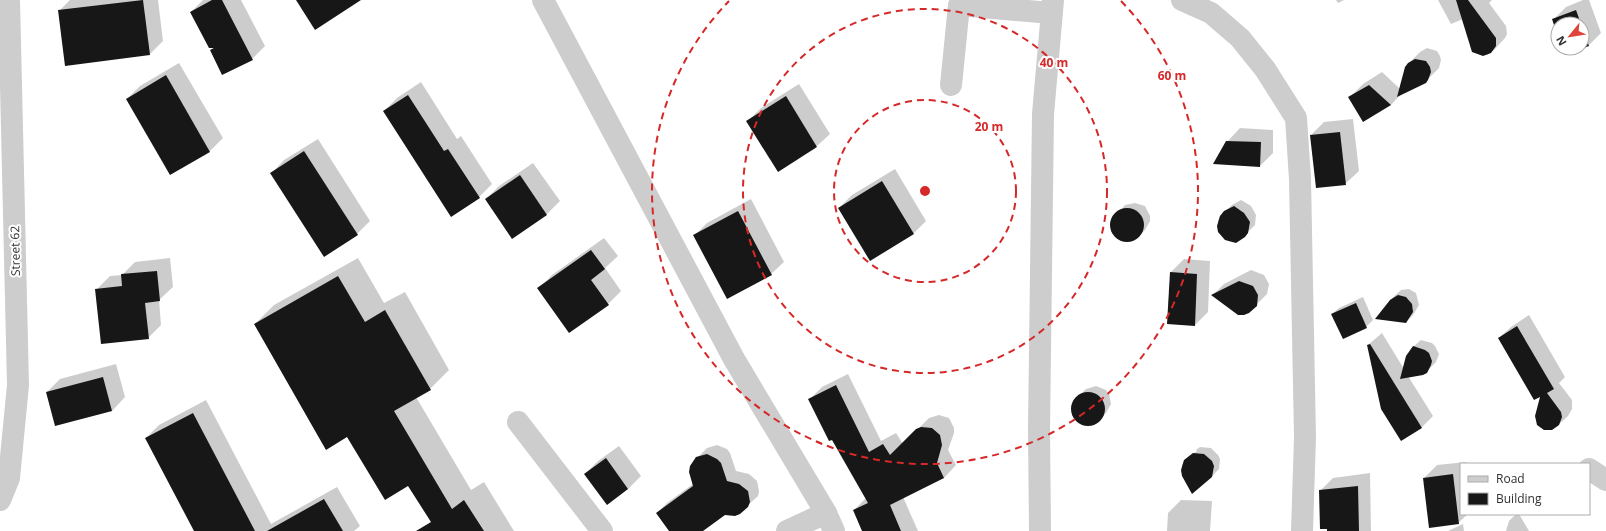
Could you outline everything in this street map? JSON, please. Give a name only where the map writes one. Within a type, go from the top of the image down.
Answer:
[{"type":"street","name":"Street 62","points":[[0,500],[9,478],[18,385],[9,0]]},
{"type":"street","points":[[543,0],[734,359],[830,522],[787,531]]},
{"type":"street","points":[[1182,0],[1211,13],[1240,38],[1265,69],[1296,118],[1300,179],[1305,429],[1302,531]]},
{"type":"street","points":[[951,85],[959,5],[1052,6],[1043,121],[1039,430],[1040,531]]},
{"type":"street","points":[[518,422],[602,531]]},
{"type":"street","points":[[1590,470],[1606,480]]},
{"type":"building","points":[[143,0],[150,55],[65,66],[58,10]]},
{"type":"building","points":[[212,0],[222,0],[253,60],[222,75],[210,50],[214,48],[209,48],[190,12]]},
{"type":"building","points":[[296,0],[361,0],[315,30]]},
{"type":"building","points":[[1456,0],[1468,0],[1496,38],[1496,46],[1491,53],[1483,56],[1472,52]]},
{"type":"building","points":[[1576,10],[1578,16],[1560,16]]},
{"type":"building","points":[[1415,59],[1426,61],[1430,67],[1431,72],[1428,80],[1426,83],[1397,97],[1405,67],[1408,63]]},
{"type":"building","points":[[166,75],[210,152],[170,175],[126,99]]},
{"type":"building","points":[[1369,85],[1391,105],[1363,122],[1348,97]]},
{"type":"building","points":[[408,95],[444,151],[448,149],[480,198],[451,217],[383,111]]},
{"type":"building","points":[[786,96],[817,147],[778,172],[746,121]]},
{"type":"building","points":[[1340,132],[1346,185],[1316,188],[1310,135]]},
{"type":"building","points":[[1226,141],[1261,142],[1260,167],[1213,164]]},
{"type":"building","points":[[304,151],[358,235],[324,257],[270,173]]},
{"type":"building","points":[[520,175],[547,215],[512,239],[485,199]]},
{"type":"building","points":[[882,181],[914,234],[870,261],[838,208]]},
{"type":"building","points":[[1234,206],[1244,213],[1250,222],[1248,233],[1236,243],[1225,240],[1218,232],[1217,226],[1220,216],[1224,211]]},
{"type":"building","points":[[1127,208],[1139,213],[1144,225],[1139,237],[1127,242],[1115,237],[1110,225],[1115,213]]},
{"type":"building","points":[[738,211],[772,275],[727,299],[693,235]]},
{"type":"building","points":[[591,250],[605,269],[591,280],[609,305],[569,333],[537,288]]},
{"type":"building","points":[[157,271],[160,301],[145,303],[149,339],[101,344],[95,289],[122,286],[121,274]]},
{"type":"building","points":[[1170,272],[1197,274],[1195,326],[1167,324]]},
{"type":"building","points":[[338,276],[365,322],[385,310],[431,390],[394,411],[452,509],[464,500],[484,531],[416,531],[431,522],[408,486],[385,500],[347,437],[326,450],[254,324]]},
{"type":"building","points":[[1239,281],[1253,286],[1258,295],[1257,306],[1249,313],[1244,315],[1238,315],[1211,295]]},
{"type":"building","points":[[1398,295],[1406,297],[1412,304],[1413,312],[1406,323],[1375,319],[1390,300]]},
{"type":"building","points":[[1356,303],[1367,328],[1343,339],[1331,314]]},
{"type":"building","points":[[1517,326],[1554,389],[1547,393],[1561,412],[1562,417],[1559,425],[1552,430],[1544,430],[1537,425],[1535,416],[1540,397],[1534,400],[1498,338]]},
{"type":"building","points":[[1370,344],[1422,428],[1401,441],[1381,409],[1367,345]]},
{"type":"building","points":[[1413,346],[1429,353],[1432,361],[1431,365],[1427,373],[1423,375],[1400,379],[1406,356]]},
{"type":"building","points":[[103,377],[112,411],[55,426],[46,392]]},
{"type":"building","points":[[836,385],[869,452],[883,444],[890,455],[916,429],[921,427],[932,428],[940,435],[942,445],[937,463],[944,478],[890,505],[901,531],[862,531],[853,510],[868,503],[832,440],[829,441],[808,399]]},
{"type":"building","points":[[1088,392],[1100,397],[1105,409],[1100,421],[1088,426],[1076,421],[1071,409],[1076,397]]},
{"type":"building","points":[[193,413],[255,531],[194,531],[145,438]]},
{"type":"building","points":[[1193,453],[1204,454],[1212,461],[1214,466],[1212,477],[1192,494],[1182,476],[1181,470],[1184,460]]},
{"type":"building","points":[[707,454],[717,459],[721,463],[727,481],[739,484],[748,491],[750,502],[748,507],[740,514],[735,516],[725,515],[703,531],[669,531],[656,513],[693,486],[689,472],[690,466],[696,457]]},
{"type":"building","points":[[606,458],[628,489],[607,505],[584,474]]},
{"type":"building","points":[[1453,474],[1459,524],[1429,528],[1423,478]]},
{"type":"building","points":[[1358,486],[1359,531],[1327,531],[1327,529],[1320,529],[1319,490]]},
{"type":"building","points":[[324,499],[343,531],[267,531]]}]
